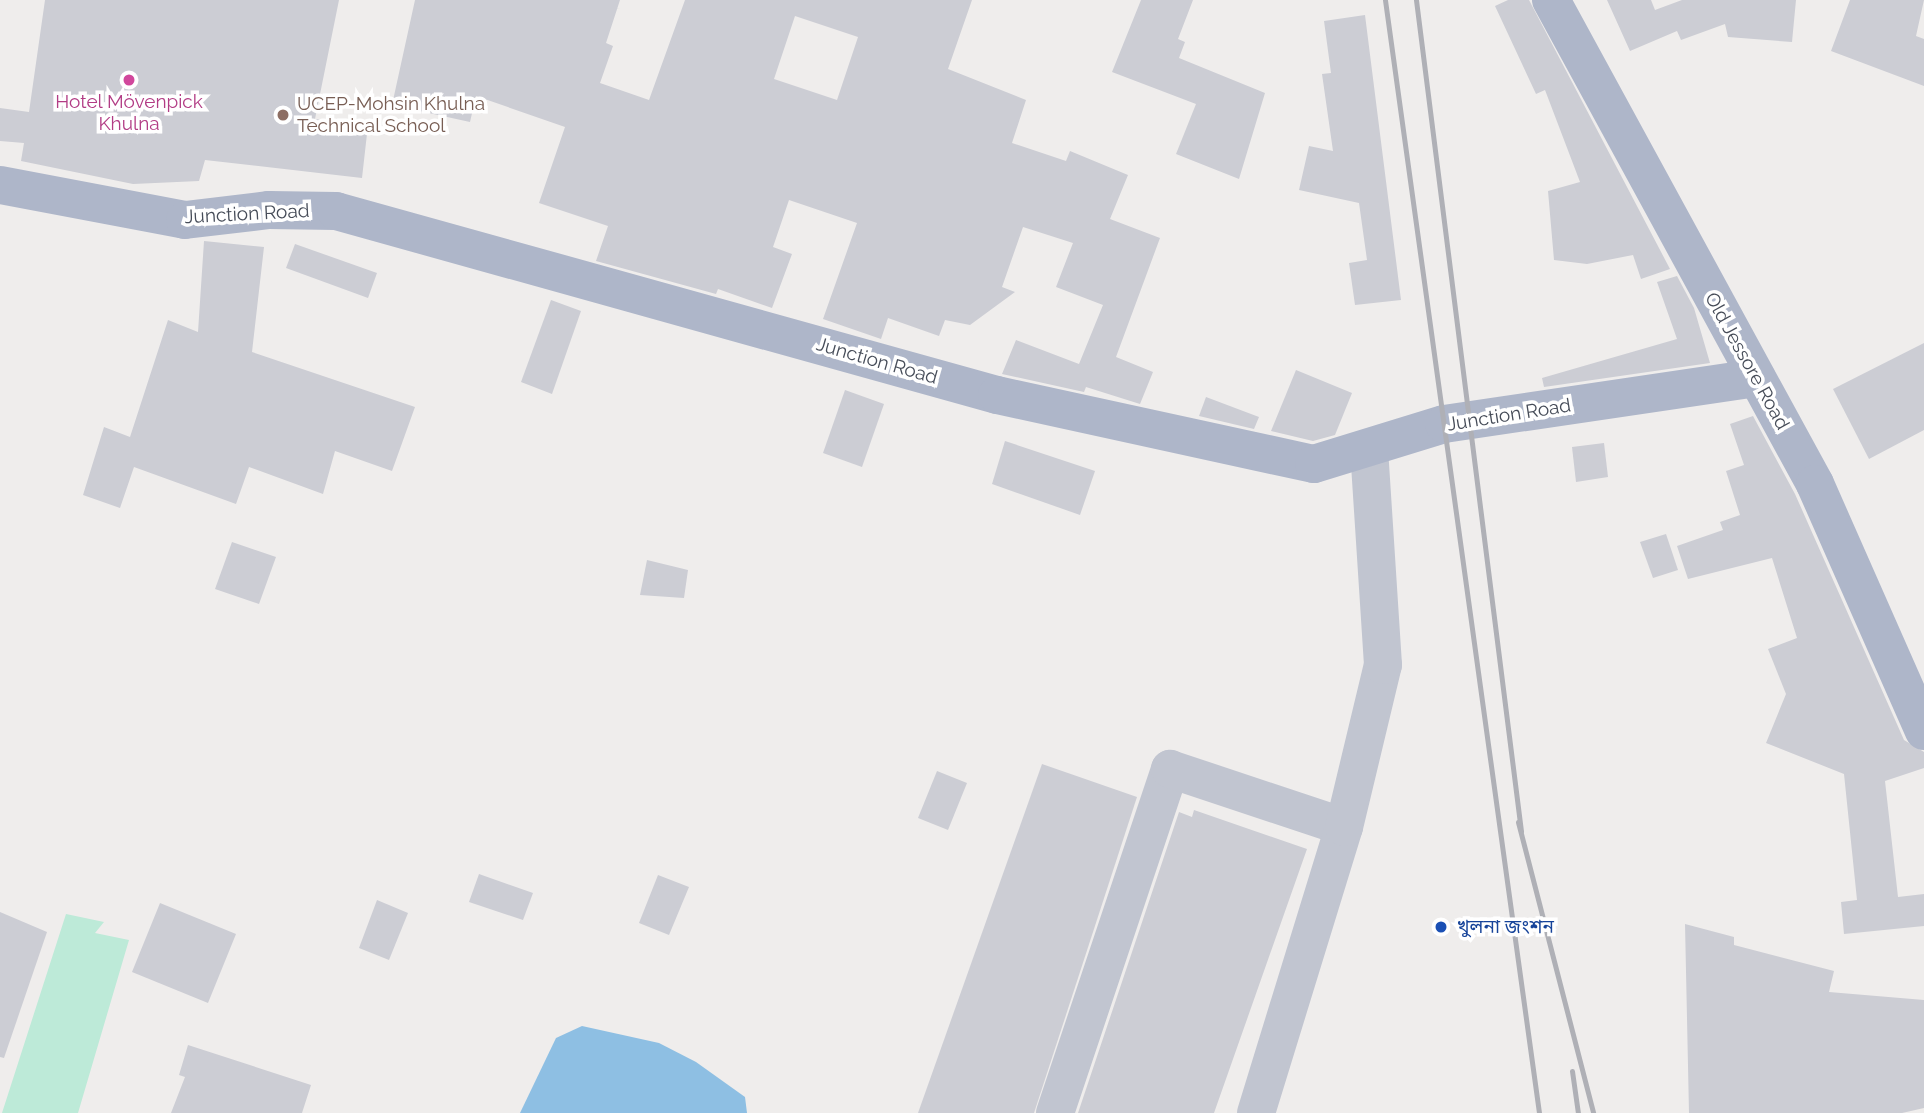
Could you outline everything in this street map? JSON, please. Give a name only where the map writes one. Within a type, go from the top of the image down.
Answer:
[{"type":"main road","name":"Old Jessore Road","points":[[1552,0],[1815,484],[1924,731]]},
{"type":"main road","name":"Junction Road","points":[[0,185],[185,220],[269,210],[336,211],[997,395],[1314,464],[1369,451],[1444,424],[1757,377]]},
{"type":"lane","points":[[1256,1113],[1344,827],[1383,665],[1369,451]]},
{"type":"lane","points":[[1055,1113],[1170,769],[1344,827]]},
{"type":"green space","points":[[66,914],[104,922],[95,933],[129,940],[78,1113],[2,1113]]},
{"type":"water","points":[[582,1026],[659,1043],[696,1062],[745,1097],[747,1113],[520,1113],[556,1038]]},
{"type":"building","name":"Hotel Mövenpick Khulna","points":[[45,0],[339,0],[315,119],[368,125],[362,178],[205,160],[199,181],[133,184],[21,161],[24,143],[0,141],[0,108],[29,112]]},
{"type":"building","points":[[415,0],[620,0],[606,43],[613,46],[600,83],[649,100],[685,0],[972,0],[948,69],[1026,100],[1012,143],[1066,161],[1070,151],[1128,175],[1110,219],[1160,238],[1116,357],[1153,372],[1140,404],[1086,387],[1084,392],[1002,374],[1016,340],[1079,364],[1103,305],[1056,287],[1073,243],[1023,227],[1002,287],[1015,292],[970,325],[945,320],[939,336],[888,318],[881,339],[823,319],[857,223],[789,200],[773,247],[792,254],[772,308],[718,289],[716,294],[596,261],[608,226],[539,203],[565,127],[476,96],[470,122],[392,105]],"holes":[[[795,16],[858,37],[837,100],[774,79]]]},
{"type":"building","points":[[1141,0],[1193,0],[1178,39],[1185,42],[1179,58],[1265,93],[1239,179],[1176,154],[1196,104],[1112,72]]},
{"type":"building","points":[[1508,0],[1529,0],[1670,269],[1641,279],[1633,255],[1587,264],[1554,260],[1548,191],[1580,182],[1545,90],[1536,94],[1495,6]]},
{"type":"building","points":[[1607,0],[1651,0],[1655,10],[1682,0],[1796,0],[1792,42],[1728,37],[1725,24],[1681,40],[1677,31],[1630,51]]},
{"type":"building","points":[[1850,0],[1924,0],[1916,36],[1924,39],[1924,86],[1831,51]]},
{"type":"building","points":[[1365,15],[1401,300],[1355,305],[1349,263],[1367,260],[1359,203],[1299,190],[1309,146],[1333,151],[1322,74],[1331,73],[1324,21]]},
{"type":"building","points":[[204,241],[264,247],[252,352],[415,407],[392,471],[335,451],[323,494],[249,467],[236,504],[134,467],[120,508],[83,495],[104,427],[130,437],[168,320],[198,332]]},
{"type":"building","points":[[295,244],[377,273],[368,298],[286,268]]},
{"type":"building","points":[[1677,276],[1694,308],[1710,363],[1544,387],[1542,378],[1677,339],[1657,282]]},
{"type":"building","points":[[551,300],[581,311],[552,394],[521,382]]},
{"type":"building","points":[[1924,343],[1924,430],[1869,459],[1833,389]]},
{"type":"building","points":[[1296,370],[1352,393],[1335,435],[1313,441],[1271,431]]},
{"type":"building","points":[[845,390],[884,404],[862,467],[823,453]]},
{"type":"building","points":[[1206,397],[1259,417],[1254,429],[1199,416]]},
{"type":"building","points":[[1753,416],[1795,494],[1904,740],[1924,752],[1924,768],[1885,781],[1898,897],[1924,894],[1924,926],[1844,934],[1841,902],[1857,900],[1844,774],[1766,743],[1786,694],[1768,649],[1797,638],[1772,558],[1688,579],[1677,546],[1723,530],[1720,522],[1740,515],[1726,471],[1744,465],[1730,424]]},
{"type":"building","points":[[1005,441],[1095,471],[1080,515],[992,484]]},
{"type":"building","points":[[1604,443],[1608,477],[1576,482],[1572,447]]},
{"type":"building","points":[[1666,534],[1678,570],[1653,578],[1640,542]]},
{"type":"building","points":[[232,542],[276,557],[259,604],[215,589]]},
{"type":"building","points":[[647,560],[688,570],[684,598],[640,595]]},
{"type":"building","points":[[1042,764],[1137,797],[1034,1113],[918,1113]]},
{"type":"building","points":[[937,771],[967,783],[948,830],[918,818]]},
{"type":"building","points":[[1194,810],[1307,849],[1214,1113],[1078,1113],[1179,812],[1192,817]]},
{"type":"building","points":[[479,874],[533,893],[523,920],[469,902]]},
{"type":"building","points":[[658,875],[689,887],[669,935],[639,923]]},
{"type":"building","points":[[377,900],[408,913],[389,960],[359,948]]},
{"type":"building","points":[[160,903],[236,934],[208,1003],[132,972]]},
{"type":"building","points":[[0,912],[47,932],[4,1058],[0,1057]]},
{"type":"building","points":[[1685,924],[1734,937],[1734,945],[1834,971],[1829,992],[1924,1000],[1924,1108],[1902,1113],[1689,1113]]},
{"type":"building","points":[[188,1045],[311,1085],[302,1113],[171,1113],[185,1077],[179,1075]]},
{"type":"railway","points":[[1385,0],[1539,1113]]},
{"type":"railway","points":[[1416,0],[1521,831]]},
{"type":"railway","points":[[1518,822],[1593,1113]]},
{"type":"railway","points":[[1572,1071],[1578,1113]]},
{"type":"place","name":"Hotel Mövenpick Khulna","points":[[129,80]]},
{"type":"place","name":"UCEP-Mohsin Khulna Technical School","points":[[283,115]]},
{"type":"place","name":"খুলনা জংশন","points":[[1441,927]]}]
